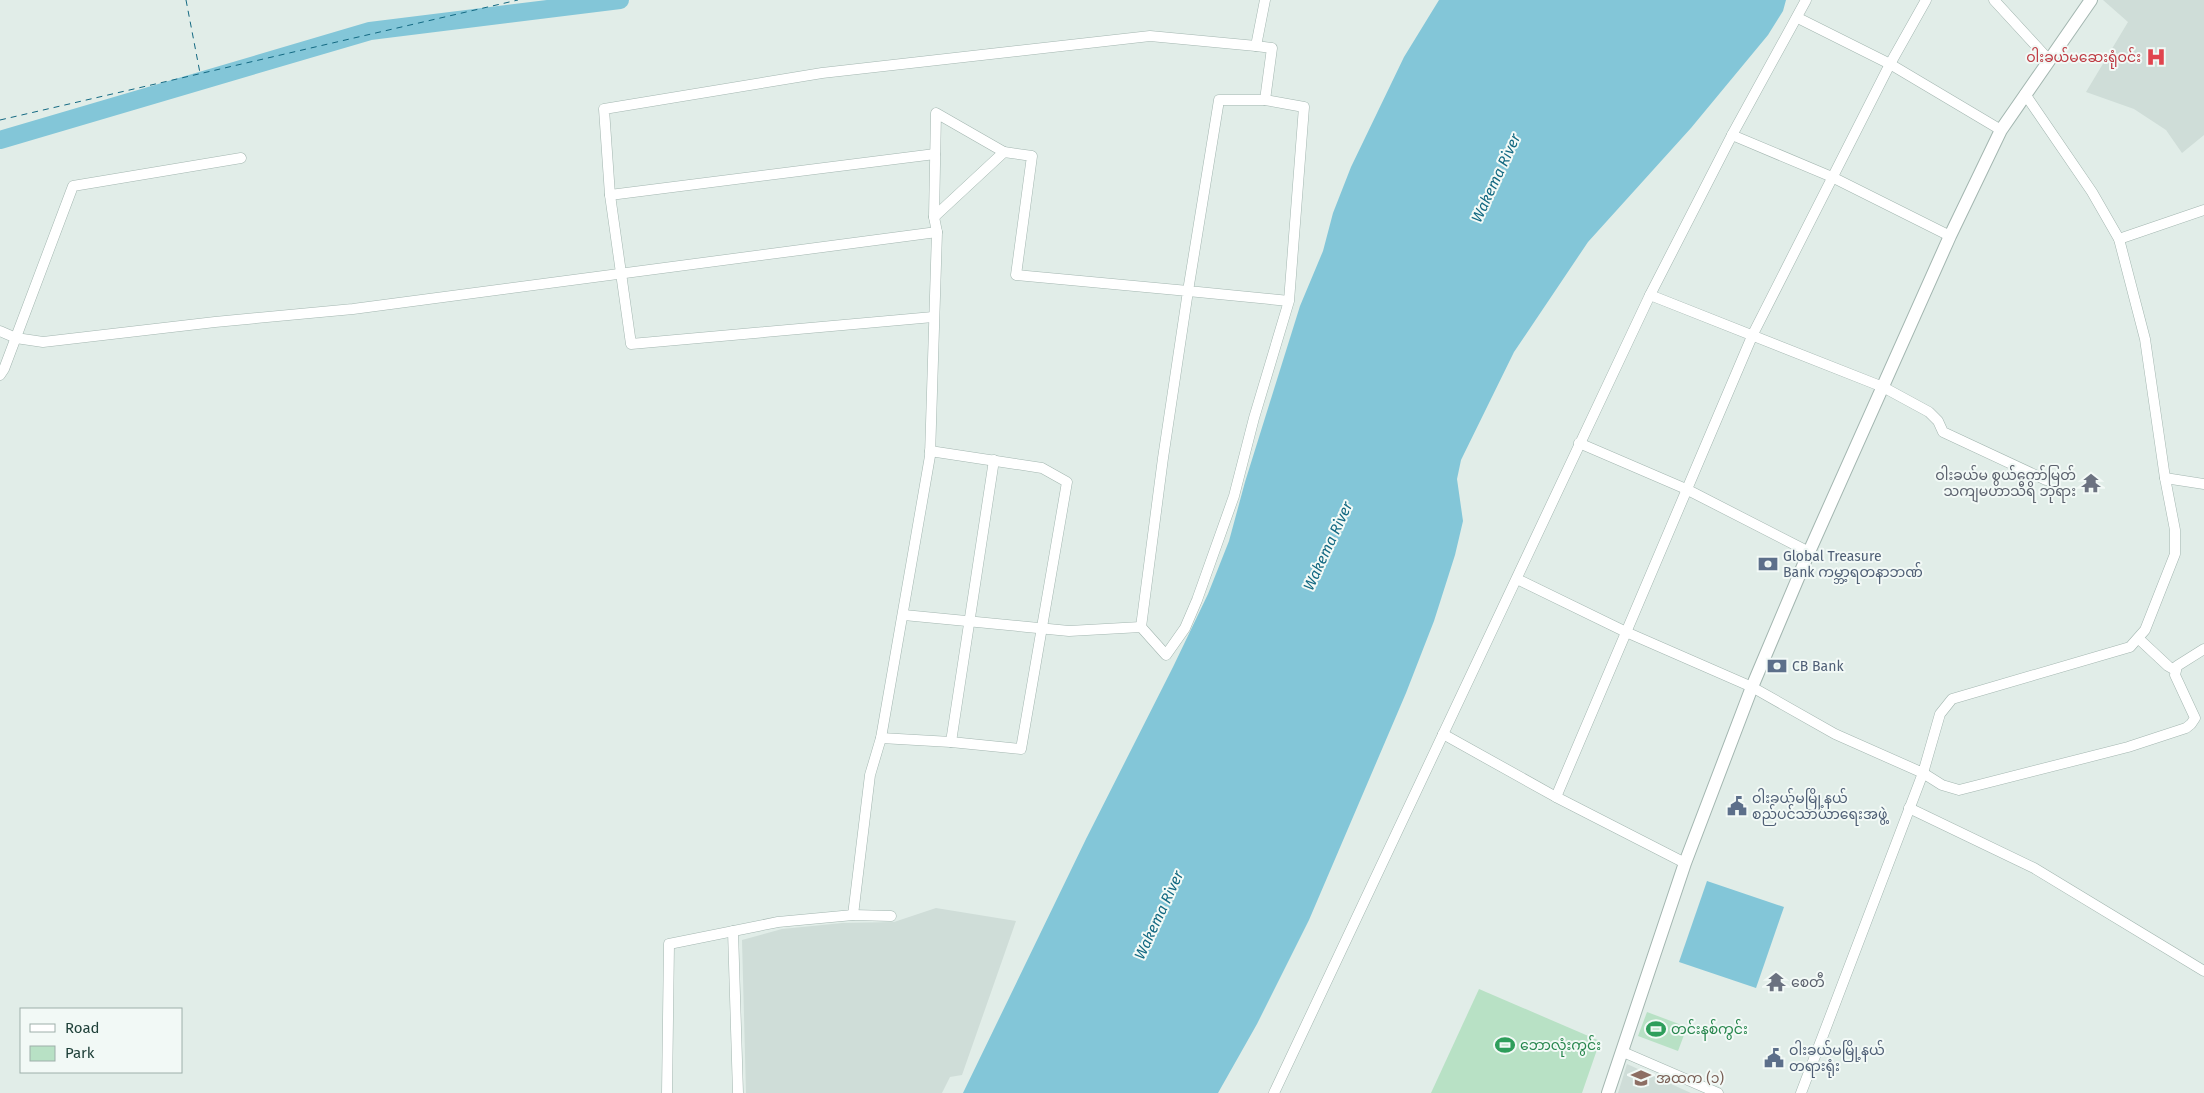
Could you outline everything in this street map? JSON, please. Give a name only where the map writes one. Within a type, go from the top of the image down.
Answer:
[{"type":"street","points":[[1256,46],[1265,0]]},
{"type":"street","points":[[1274,1093],[1650,295],[1732,135],[1798,18],[1806,0]]},
{"type":"street","points":[[1556,797],[1753,334],[1890,64],[1926,0]]},
{"type":"street","points":[[1994,0],[2048,59]]},
{"type":"street","points":[[1608,1093],[1685,863],[1752,687],[1809,552],[1950,236],[2001,130],[2048,59],[2091,0]]},
{"type":"street","points":[[1798,18],[1890,64],[2001,130]]},
{"type":"street","points":[[933,317],[631,344],[610,195],[604,109],[822,73],[1150,36],[1272,48],[1265,100]]},
{"type":"street","points":[[1801,1093],[1923,773],[1940,714],[1952,699],[2130,647],[2145,630],[2175,554],[2175,530],[2165,478],[2145,338],[2119,239],[2092,192],[2025,94]]},
{"type":"street","points":[[1219,100],[1265,100],[1304,107],[1289,301],[1254,418],[1234,496],[1197,600],[1184,628],[1166,655],[1141,627],[1163,458],[1219,100]]},
{"type":"street","points":[[853,915],[870,775],[881,738],[904,615],[930,451],[936,232],[934,217],[936,113],[1004,152],[1032,156],[1016,275],[1289,301]]},
{"type":"street","points":[[1732,135],[1832,177],[1950,236]]},
{"type":"street","points":[[934,217],[1004,152]]},
{"type":"street","points":[[610,195],[935,154]]},
{"type":"street","points":[[0,375],[16,338],[73,186],[241,158]]},
{"type":"street","points":[[2119,239],[2204,210]]},
{"type":"street","points":[[0,331],[16,338],[43,342],[215,322],[354,309],[936,232]]},
{"type":"street","points":[[1650,295],[1883,386],[1930,412],[1938,421],[1943,432],[2046,480]]},
{"type":"street","points":[[1579,443],[1686,489],[1809,552]]},
{"type":"street","points":[[881,738],[1021,749],[1067,482],[1042,468],[930,451]]},
{"type":"street","points":[[951,742],[994,460]]},
{"type":"street","points":[[2165,478],[2204,484]]},
{"type":"street","points":[[1517,580],[1626,632],[1752,687],[1835,734],[1923,773],[1942,785],[1960,790],[2128,747],[2186,728],[2195,718],[2175,676],[2175,670],[2177,666],[2204,649]]},
{"type":"street","points":[[904,615],[1069,631],[1141,627]]},
{"type":"street","points":[[2139,639],[2168,666],[2175,670]]},
{"type":"street","points":[[1442,734],[1556,797],[1685,863]]},
{"type":"street","points":[[1909,808],[2034,868],[2204,971]]},
{"type":"street","points":[[667,1093],[669,944],[778,922],[853,915],[891,916]]},
{"type":"street","points":[[733,931],[738,1093]]},
{"type":"street","points":[[1623,1052],[1718,1093]]},
{"type":"shaded area","name":"ဝါးခယ်မဆေးရုံဝင်း","points":[[2103,0],[2204,0],[2204,135],[2182,153],[2166,130],[2134,109],[2086,92],[2128,22]]},
{"type":"shaded area","points":[[936,908],[1016,921],[962,1075],[950,1077],[942,1093],[746,1093],[742,940],[782,929],[842,923],[894,922]]},
{"type":"shaded area","name":"အထက (၁)","points":[[1627,1064],[1691,1093],[1618,1093]]},
{"type":"green space","points":[[1479,989],[1600,1041],[1582,1093],[1431,1093]]},
{"type":"green space","points":[[1647,1012],[1687,1027],[1678,1051],[1638,1036]]},
{"type":"water","name":"Wakema River","points":[[1439,0],[1786,0],[1783,11],[1768,35],[1691,128],[1588,242],[1514,352],[1461,460],[1457,479],[1463,521],[1455,555],[1434,621],[1406,693],[1309,920],[1257,1024],[1218,1093],[963,1093],[1086,839],[1208,594],[1229,541],[1245,482],[1300,306],[1323,251],[1333,213],[1351,167],[1404,57]]},
{"type":"water","points":[[1707,881],[1784,907],[1756,988],[1679,962]]},
{"type":"waterway","points":[[0,140],[370,31],[620,0]]},
{"type":"ferry route","points":[[186,0],[200,73]]},
{"type":"ferry route","points":[[0,120],[518,0]]},
{"type":"place","name":"ဝါးခယ်မဆေးရုံဝင်း","points":[[2156,57]]},
{"type":"place","name":"ဝါးခယ်မ စွယ်တော်မြတ် သကျမဟာသီရိ ဘုရား","points":[[2091,483]]},
{"type":"place","name":"Global Treasure Bank ကမ္ဘာ့ရတနာဘဏ်","points":[[1768,564]]},
{"type":"place","name":"CB Bank","points":[[1777,666]]},
{"type":"place","name":"ဝါးခယ်မမြို့နယ် စည်ပင်သာယာရေးအဖွဲ့","points":[[1737,806]]},
{"type":"place","name":"စေတီ","points":[[1776,982]]},
{"type":"place","name":"တင်းနစ်ကွင်း","points":[[1656,1029]]},
{"type":"place","name":"ဘောလုံးကွင်း","points":[[1505,1045]]},
{"type":"place","name":"ဝါးခယ်မမြို့နယ် တရားရုံး","points":[[1774,1058]]},
{"type":"place","name":"အထက (၁)","points":[[1641,1078]]}]
